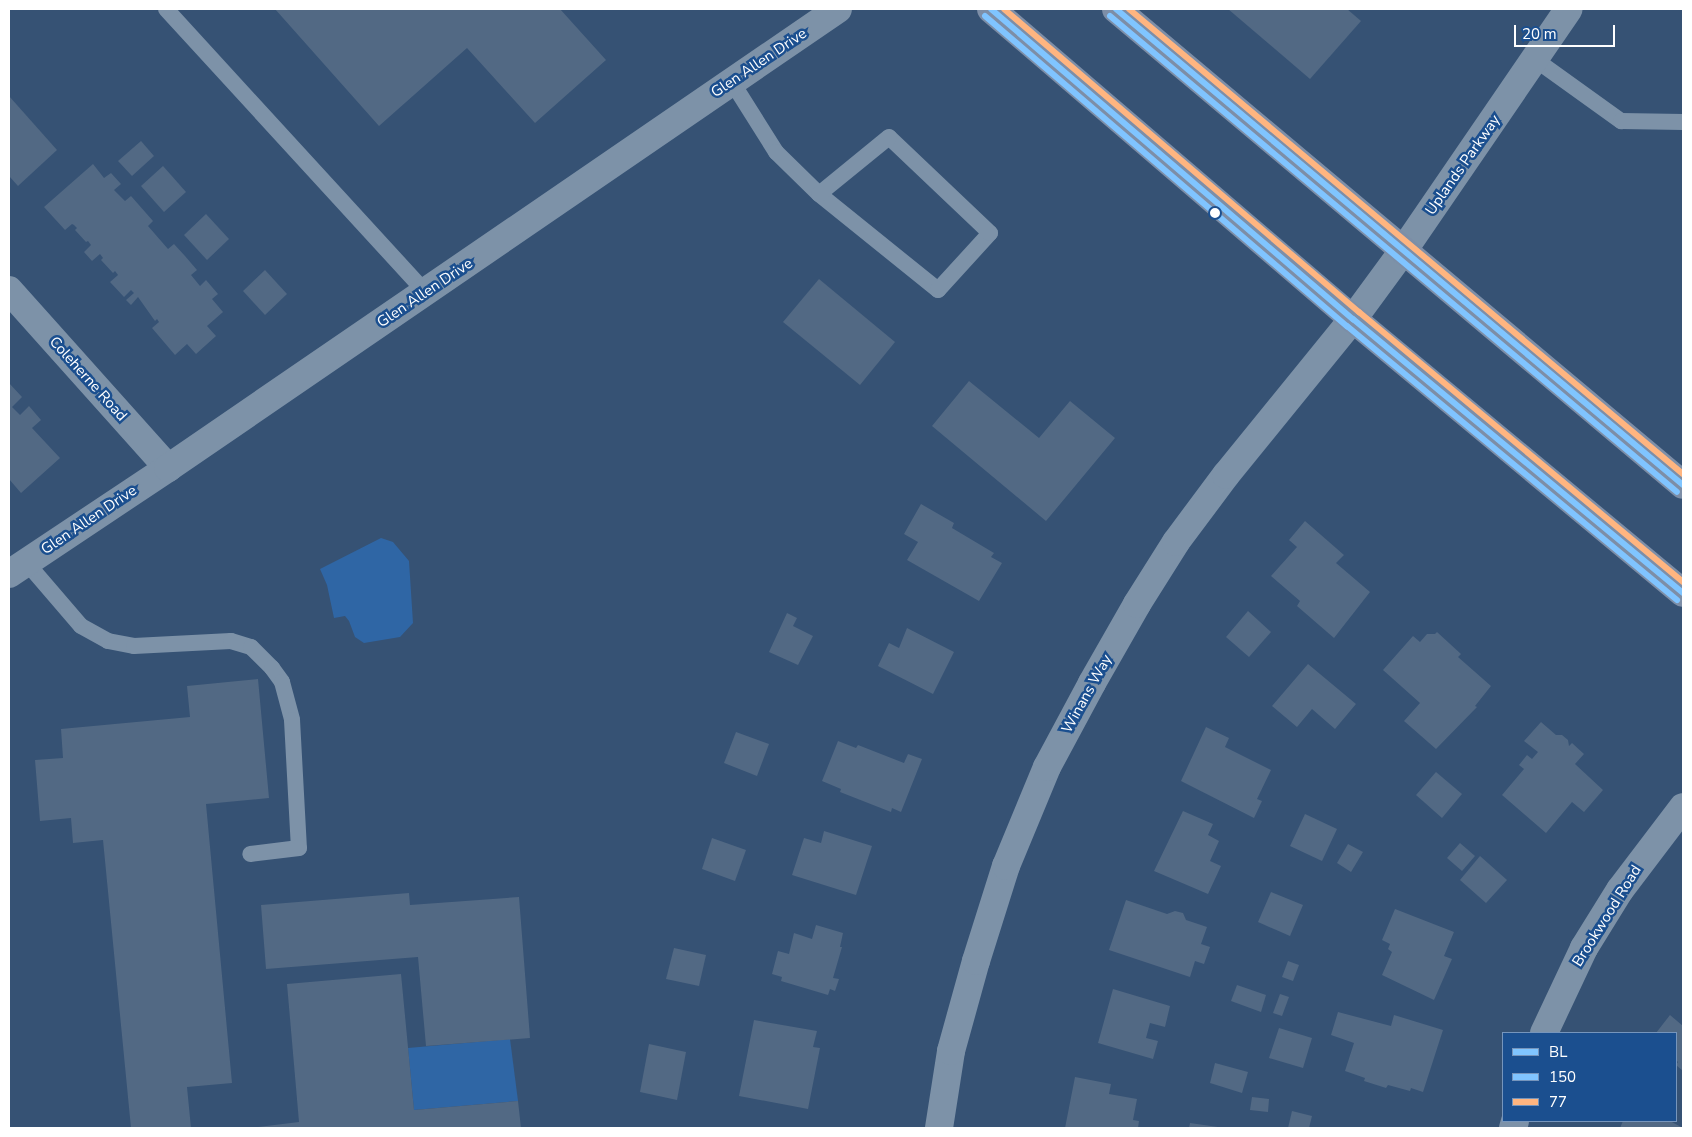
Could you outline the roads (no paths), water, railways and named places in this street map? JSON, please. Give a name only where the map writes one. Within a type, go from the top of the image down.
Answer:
[{"type":"main road","points":[[991,9],[1354,318],[1683,593]]},
{"type":"main road","points":[[1116,9],[1683,485]]},
{"type":"street","name":"Glen Allen Drive","points":[[18,568],[168,468],[838,9]]},
{"type":"street","name":"Uplands Parkway","points":[[1354,318],[1536,60],[1569,9]]},
{"type":"street","name":"Coleherne Road","points":[[9,290],[168,468]]},
{"type":"street","name":"Winans Way","points":[[939,1128],[951,1051],[976,961],[1006,866],[1047,767],[1137,604],[1176,542],[1226,475],[1354,318]]},
{"type":"street","name":"Brookwood Road","points":[[1544,1032],[1584,948],[1620,890],[1683,807]]},
{"type":"lane","points":[[166,9],[425,292]]},
{"type":"lane","points":[[1536,60],[1621,121],[1683,122]]},
{"type":"lane","points":[[732,82],[776,152],[820,194],[938,290],[990,233],[889,137],[820,194]]},
{"type":"lane","points":[[18,568],[81,626],[108,640],[134,646],[231,641],[251,647],[272,668],[282,682],[292,720],[299,848],[250,854]]}]
